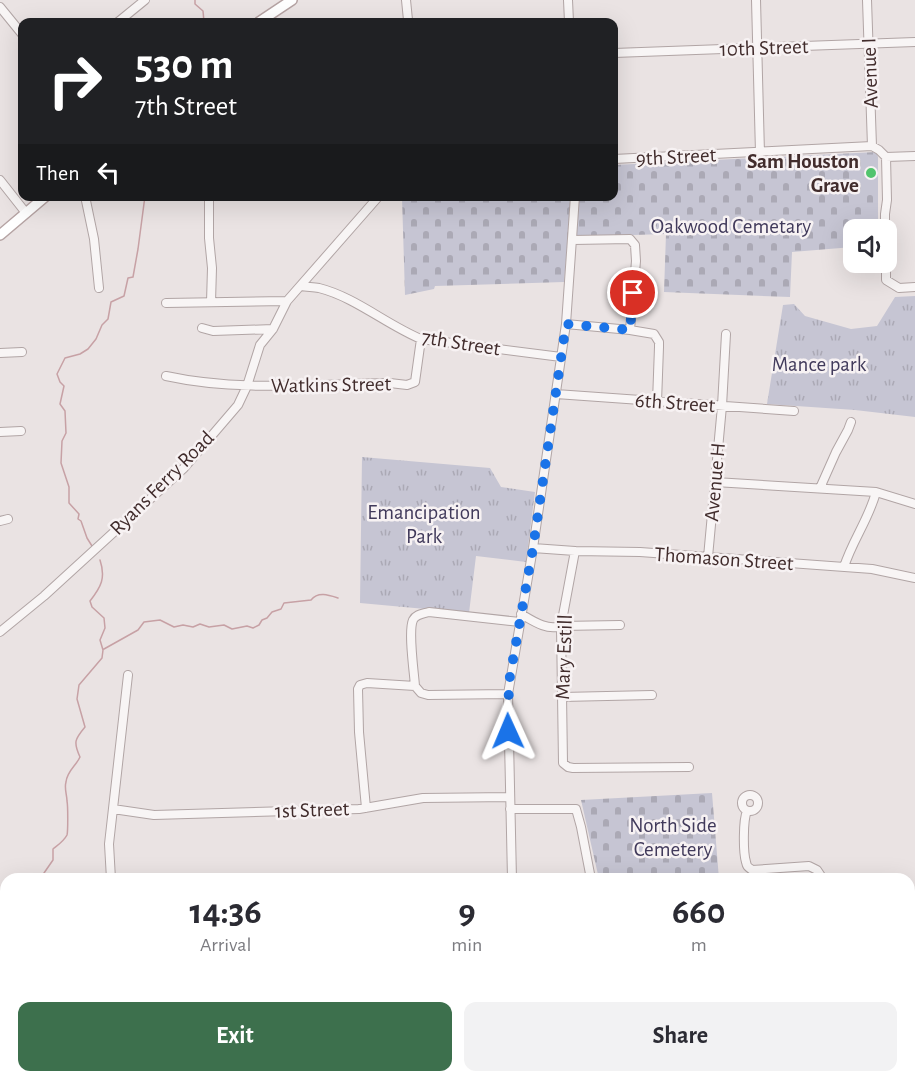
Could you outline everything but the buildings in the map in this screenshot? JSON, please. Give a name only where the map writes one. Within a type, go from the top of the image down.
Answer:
[{"type":"main road","points":[[265,18],[292,0]]},
{"type":"main road","points":[[0,235],[40,201]]},
{"type":"street","points":[[123,18],[145,0]]},
{"type":"street","points":[[406,0],[408,18]]},
{"type":"street","points":[[568,0],[569,18]]},
{"type":"street","points":[[756,0],[760,153]]},
{"type":"street","name":"Avenue I","points":[[867,0],[872,146]]},
{"type":"street","points":[[0,7],[18,29]]},
{"type":"street","name":"10th Street","points":[[618,53],[915,42]]},
{"type":"street","points":[[872,146],[886,157],[885,219]]},
{"type":"street","name":"9th Street","points":[[618,159],[872,146]]},
{"type":"street","points":[[886,157],[915,156]]},
{"type":"street","points":[[0,180],[26,213]]},
{"type":"street","points":[[86,201],[94,239],[99,288]]},
{"type":"street","points":[[208,201],[212,268],[211,302]]},
{"type":"street","name":"Ryans Ferry Road","points":[[0,632],[44,596],[184,468],[238,405],[247,386],[260,345],[273,329],[287,302],[375,201]]},
{"type":"street","points":[[512,873],[508,694],[533,548],[566,324],[575,201]]},
{"type":"street","points":[[573,240],[630,239],[635,245],[636,261],[630,330]]},
{"type":"street","points":[[886,273],[886,280],[899,288],[915,287]]},
{"type":"street","name":"7th Street","points":[[301,286],[320,289],[354,302],[406,333],[421,339],[561,357]]},
{"type":"street","points":[[166,303],[287,302]]},
{"type":"street","points":[[566,324],[630,330],[650,333],[657,337],[659,347],[657,402]]},
{"type":"street","points":[[202,328],[213,331],[273,329]]},
{"type":"street","name":"Avenue H","points":[[708,557],[722,406],[726,334]]},
{"type":"street","name":"Watkins Street","points":[[166,376],[192,382],[247,386],[390,383],[407,385],[415,382],[421,339]]},
{"type":"street","points":[[0,353],[22,352]]},
{"type":"street","name":"6th Street","points":[[556,394],[794,411]]},
{"type":"street","points":[[820,488],[850,422]]},
{"type":"street","points":[[0,432],[21,431]]},
{"type":"street","points":[[715,482],[876,492],[915,504]]},
{"type":"street","points":[[844,567],[872,506],[876,492]]},
{"type":"street","name":"Thomason Street","points":[[533,548],[640,552],[872,569],[915,578]]},
{"type":"street","name":"Mary Estill","points":[[575,551],[561,626],[563,763],[573,768],[689,766]]},
{"type":"street","points":[[508,694],[429,695],[421,693],[415,686],[411,630],[413,620],[418,615],[429,612],[521,618],[556,628],[620,625]]},
{"type":"street","points":[[111,873],[109,844],[128,675]]},
{"type":"street","points":[[366,808],[359,732],[358,689],[360,685],[367,682],[415,686]]},
{"type":"street","points":[[562,697],[652,695]]},
{"type":"street","name":"1st Street","points":[[113,809],[154,814],[366,808],[423,798],[510,797]]},
{"type":"street","points":[[510,809],[576,809],[590,873]]},
{"type":"street","points":[[747,811],[744,818],[745,858],[748,867],[752,870],[809,866],[820,873]]},
{"type":"green space","name":"Oakwood Cemetary","points":[[876,152],[878,157],[878,219],[843,219],[843,248],[792,252],[790,297],[664,292],[666,234],[568,237],[564,282],[435,286],[434,289],[405,295],[402,201],[618,201],[618,165]]},
{"type":"green space","name":"Mance park","points":[[915,296],[915,417],[767,404],[783,305],[794,304],[805,316],[851,329],[877,326],[895,297]]},
{"type":"green space","name":"Emancipation Park","points":[[362,457],[490,468],[501,487],[535,492],[526,562],[476,556],[469,613],[360,603]]},
{"type":"green space","name":"North Side Cemetery","points":[[712,793],[719,873],[598,873],[581,800]]},
{"type":"waterway","points":[[195,0],[195,4],[203,11],[204,18]]},
{"type":"waterway","points":[[92,546],[78,519],[79,514],[69,503],[69,487],[61,463],[62,441],[66,433],[65,411],[60,404],[64,386],[57,374],[65,358],[88,349],[108,319],[111,302],[124,296],[128,278],[133,277],[144,201]]},
{"type":"waterway","points":[[44,873],[53,860],[53,849],[67,835],[68,808],[65,784],[80,757],[76,741],[85,727],[77,699],[79,685],[102,658],[103,650],[100,640],[105,628],[104,618],[92,607],[90,601],[101,582],[103,572],[100,560]]},
{"type":"waterway","points":[[104,649],[138,630],[144,622],[160,620],[174,627],[183,625],[193,627],[200,624],[209,627],[224,625],[232,629],[247,626],[253,628],[272,612],[281,609],[284,603],[311,600],[317,595],[338,598]]},
{"type":"place","name":"Sam Houston Grave","points":[[871,173]]},
{"type":"route","points":[[508,731],[509,682],[533,548],[566,324],[630,330],[633,293]]}]
